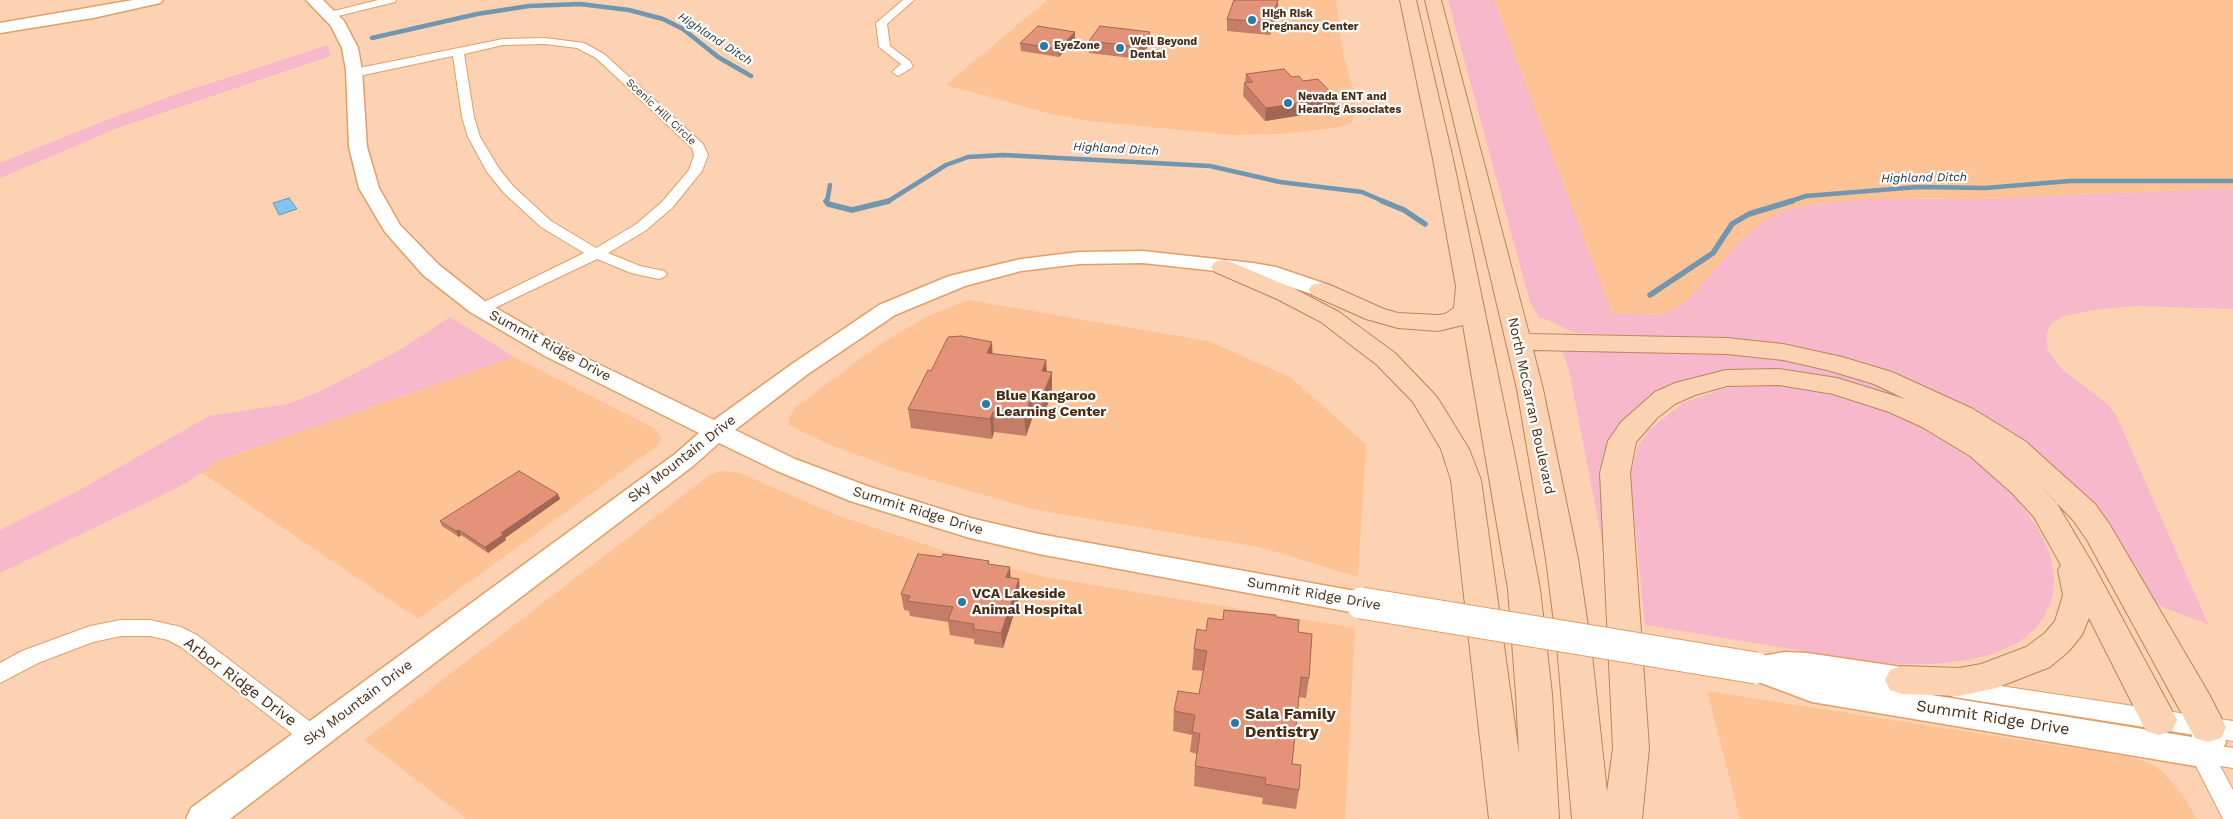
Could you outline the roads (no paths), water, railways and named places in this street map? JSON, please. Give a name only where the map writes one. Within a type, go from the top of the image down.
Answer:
[{"type":"main road","points":[[1408,0],[1443,159],[1501,457],[1524,589],[1534,694],[1540,819]]},
{"type":"main road","name":"North McCarran Boulevard","points":[[1433,0],[1530,389],[1562,559],[1574,646],[1591,819]]},
{"type":"main road","points":[[1223,267],[1307,304],[1356,335],[1386,359],[1423,397],[1455,448],[1466,480],[1471,509],[1508,819]]},
{"type":"main road","points":[[1320,290],[1375,314],[1398,320],[1438,323],[1453,320],[1461,315],[1466,308],[1466,282]]},
{"type":"main road","points":[[1518,342],[1727,346],[1792,354],[1833,362],[1883,378],[1963,415],[2016,448],[2065,492],[2084,512],[2099,533],[2214,737]]},
{"type":"main road","points":[[1623,819],[1631,748],[1615,473],[1617,456],[1622,441],[1631,428],[1647,412],[1666,398],[1704,383],[1750,377],[1808,380],[1866,394],[1932,420],[1980,449],[2001,466],[2039,504],[2061,535],[2160,720]]},
{"type":"main road","points":[[1902,680],[1959,682],[1984,678],[2038,657],[2056,642],[2070,626],[2079,595],[2076,576],[2061,535]]},
{"type":"street","points":[[0,28],[93,13],[155,0]]},
{"type":"street","name":"Summit Ridge Drive","points":[[314,0],[338,24],[350,48],[354,73],[358,146],[362,167],[372,195],[392,228],[431,270],[482,309],[554,350],[786,465],[860,494],[970,528],[1047,546],[1361,603],[1756,668],[1812,689],[2214,737],[2233,758]]},
{"type":"street","points":[[330,15],[390,0]]},
{"type":"street","points":[[898,72],[907,67],[906,63],[885,47],[881,23],[909,0]]},
{"type":"street","name":"Scenic Hill Circle","points":[[354,73],[458,51],[525,41],[563,42],[591,50],[698,147],[701,154],[700,162],[667,205],[640,228],[596,253],[482,309]]},
{"type":"street","points":[[458,51],[468,117],[474,137],[494,172],[515,196],[546,224],[574,242],[636,270],[659,274]]},
{"type":"street","name":"Sky Mountain Drive","points":[[203,819],[684,460],[716,431],[827,348],[866,322],[914,297],[956,281],[1021,265],[1079,258],[1143,257],[1268,272],[1320,290]]},
{"type":"street","name":"Arbor Ridge Drive","points":[[0,674],[30,657],[90,634],[135,628],[174,633],[189,641],[313,737]]},
{"type":"street","name":"Summit Ridge Drive","points":[[1756,668],[1785,664],[1807,665],[2160,720]]},
{"type":"street","points":[[2160,720],[2175,737],[2214,737],[2233,814]]},
{"type":"water","points":[[289,198],[297,209],[279,215],[273,203]]},
{"type":"waterway","name":"Highland Ditch","points":[[372,38],[477,14],[529,6],[580,4],[629,10],[663,19],[683,29],[718,57],[751,76]]},
{"type":"waterway","name":"Highland Ditch","points":[[888,201],[946,165],[968,157],[1003,155],[1210,166],[1280,182],[1362,192],[1385,202]]},
{"type":"waterway","name":"Highland Ditch","points":[[1788,202],[1806,196],[1918,187],[1985,188],[2070,181],[2233,181]]},
{"type":"waterway","name":"Highland Ditch","points":[[827,202],[830,185]]},
{"type":"waterway","name":"Highland Ditch","points":[[826,201],[828,204],[852,210],[888,201]]},
{"type":"waterway","name":"Highland Ditch","points":[[1382,201],[1404,210],[1425,224]]},
{"type":"waterway","name":"Highland Ditch","points":[[1650,295],[1713,253],[1732,224],[1749,214],[1792,201]]},
{"type":"place","name":"High Risk Pregnancy Center","points":[[1252,20]]},
{"type":"place","name":"EyeZone","points":[[1044,46]]},
{"type":"place","name":"Well Beyond Dental","points":[[1120,48]]},
{"type":"place","name":"Nevada ENT and Hearing Associates","points":[[1288,103]]},
{"type":"place","name":"Blue Kangaroo Learning Center","points":[[986,404]]},
{"type":"place","name":"VCA Lakeside Animal Hospital","points":[[962,602]]},
{"type":"place","name":"Sala Family Dentistry","points":[[1235,723]]}]
